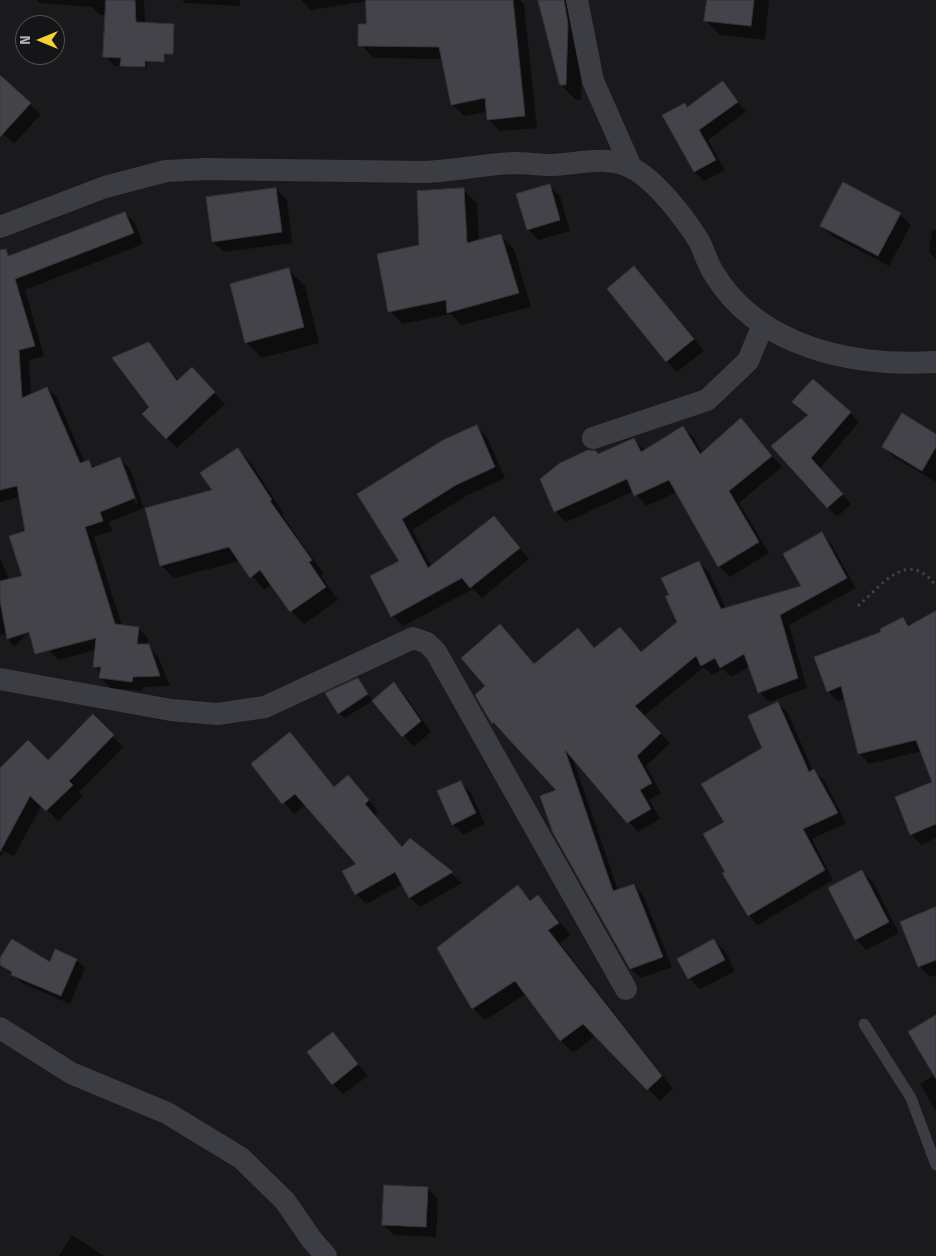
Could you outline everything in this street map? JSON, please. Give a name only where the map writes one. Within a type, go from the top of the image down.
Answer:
[{"type":"street","points":[[577,0],[593,81],[631,167]]},
{"type":"street","points":[[0,226],[105,187],[166,171],[205,169],[424,172],[456,171],[514,163],[550,165],[609,159],[631,167],[673,205],[699,241],[713,272],[732,298],[763,325],[788,339],[824,352],[862,359],[914,363],[936,362]]},
{"type":"street","points":[[593,438],[707,400],[748,361],[763,325]]},
{"type":"street","points":[[0,679],[171,710],[217,714],[265,706],[413,638],[427,643],[436,652],[626,990]]},
{"type":"street","points":[[0,1028],[71,1073],[167,1113],[241,1158],[285,1201],[312,1240],[326,1256]]},
{"type":"lane","points":[[864,1024],[910,1098],[936,1165]]},
{"type":"path","points":[[858,606],[899,570],[910,568],[922,570],[936,586]]},
{"type":"building","points":[[106,0],[135,0],[136,22],[174,24],[173,54],[164,54],[164,62],[145,61],[145,67],[120,66],[121,58],[103,57]]},
{"type":"building","points":[[366,0],[513,0],[525,116],[487,120],[485,98],[451,105],[439,47],[358,46],[358,24],[366,24]]},
{"type":"building","points":[[538,0],[564,0],[568,24],[566,85],[560,85]]},
{"type":"building","points":[[707,0],[754,0],[751,26],[704,21]]},
{"type":"building","points":[[0,75],[31,103],[0,137]]},
{"type":"building","points":[[723,81],[738,102],[699,130],[716,160],[694,172],[662,115],[685,103],[687,107]]},
{"type":"building","points":[[843,182],[901,213],[878,256],[820,226]]},
{"type":"building","points":[[550,184],[560,220],[527,230],[516,194]]},
{"type":"building","points":[[276,188],[282,232],[212,242],[206,197]]},
{"type":"building","points":[[464,188],[467,243],[501,234],[519,293],[447,313],[446,300],[388,312],[377,254],[419,245],[417,191]]},
{"type":"building","points":[[125,212],[134,233],[15,279],[35,346],[19,350],[22,398],[47,387],[80,463],[89,460],[92,468],[120,457],[135,498],[100,512],[103,521],[85,527],[115,624],[139,627],[137,644],[149,644],[160,676],[133,677],[132,682],[99,678],[101,667],[93,667],[96,638],[35,654],[29,632],[7,639],[0,601],[0,581],[22,576],[9,536],[25,531],[17,486],[0,490],[0,250],[6,249],[8,256]]},
{"type":"building","points":[[634,266],[694,339],[666,362],[607,289]]},
{"type":"building","points":[[289,268],[304,327],[245,343],[230,284]]},
{"type":"building","points":[[149,342],[177,381],[192,367],[215,392],[166,439],[142,414],[149,407],[112,358]]},
{"type":"building","points":[[813,379],[851,412],[811,458],[843,494],[827,508],[771,446],[808,415],[792,402]]},
{"type":"building","points":[[902,413],[936,434],[936,447],[922,471],[882,447]]},
{"type":"building","points":[[741,418],[772,456],[729,491],[759,542],[718,567],[669,480],[634,496],[627,479],[554,512],[540,479],[560,463],[588,450],[596,451],[598,454],[634,438],[641,452],[683,426],[700,454]]},
{"type":"building","points":[[477,425],[495,467],[456,485],[402,519],[428,568],[494,516],[520,548],[470,588],[462,578],[391,617],[370,576],[399,561],[357,494],[443,440]]},
{"type":"building","points":[[238,448],[272,500],[270,501],[312,560],[309,562],[326,587],[290,612],[260,570],[250,578],[229,547],[160,566],[145,508],[212,490],[200,473]]},
{"type":"building","points":[[822,532],[847,578],[780,615],[798,678],[758,693],[744,654],[720,668],[715,658],[701,666],[696,656],[635,706],[661,733],[637,756],[652,783],[640,790],[651,809],[627,823],[565,750],[613,891],[634,884],[663,957],[630,969],[553,833],[540,796],[556,790],[493,722],[492,724],[475,695],[485,686],[461,658],[500,624],[534,664],[578,628],[594,648],[620,627],[641,652],[677,622],[665,596],[669,595],[661,578],[699,561],[721,609],[801,586],[783,554]]},
{"type":"building","points":[[936,611],[936,824],[910,835],[895,797],[932,782],[916,740],[858,754],[841,686],[827,692],[814,657],[881,632],[880,629],[903,617],[908,626]]},
{"type":"building","points":[[358,678],[368,694],[338,714],[325,693]]},
{"type":"building","points":[[394,682],[421,721],[402,737],[372,701]]},
{"type":"building","points":[[778,702],[809,772],[814,769],[838,813],[803,829],[825,870],[748,916],[722,873],[725,872],[703,834],[724,822],[701,784],[762,748],[748,716]]},
{"type":"building","points":[[93,714],[114,735],[69,781],[73,785],[46,811],[30,796],[0,852],[0,768],[28,740],[48,760]]},
{"type":"building","points":[[290,732],[334,787],[348,775],[369,800],[365,804],[402,847],[410,838],[453,872],[409,898],[395,872],[355,895],[342,871],[356,864],[295,794],[282,804],[251,764]]},
{"type":"building","points":[[461,781],[476,813],[452,825],[437,791]]},
{"type":"building","points":[[862,870],[889,922],[855,940],[828,888]]},
{"type":"building","points":[[518,885],[530,901],[538,895],[559,923],[548,930],[662,1076],[647,1090],[583,1024],[560,1041],[515,981],[472,1009],[437,948]]},
{"type":"building","points":[[936,907],[936,960],[918,967],[900,922]]},
{"type":"building","points":[[12,939],[50,962],[55,949],[77,959],[61,996],[11,975],[12,972],[0,965],[0,958]]},
{"type":"building","points":[[714,939],[725,960],[688,979],[677,959]]},
{"type":"building","points":[[936,1015],[936,1079],[908,1032]]},
{"type":"building","points":[[333,1032],[358,1064],[332,1085],[307,1052]]},
{"type":"building","points":[[384,1185],[428,1187],[426,1227],[382,1225]]}]
